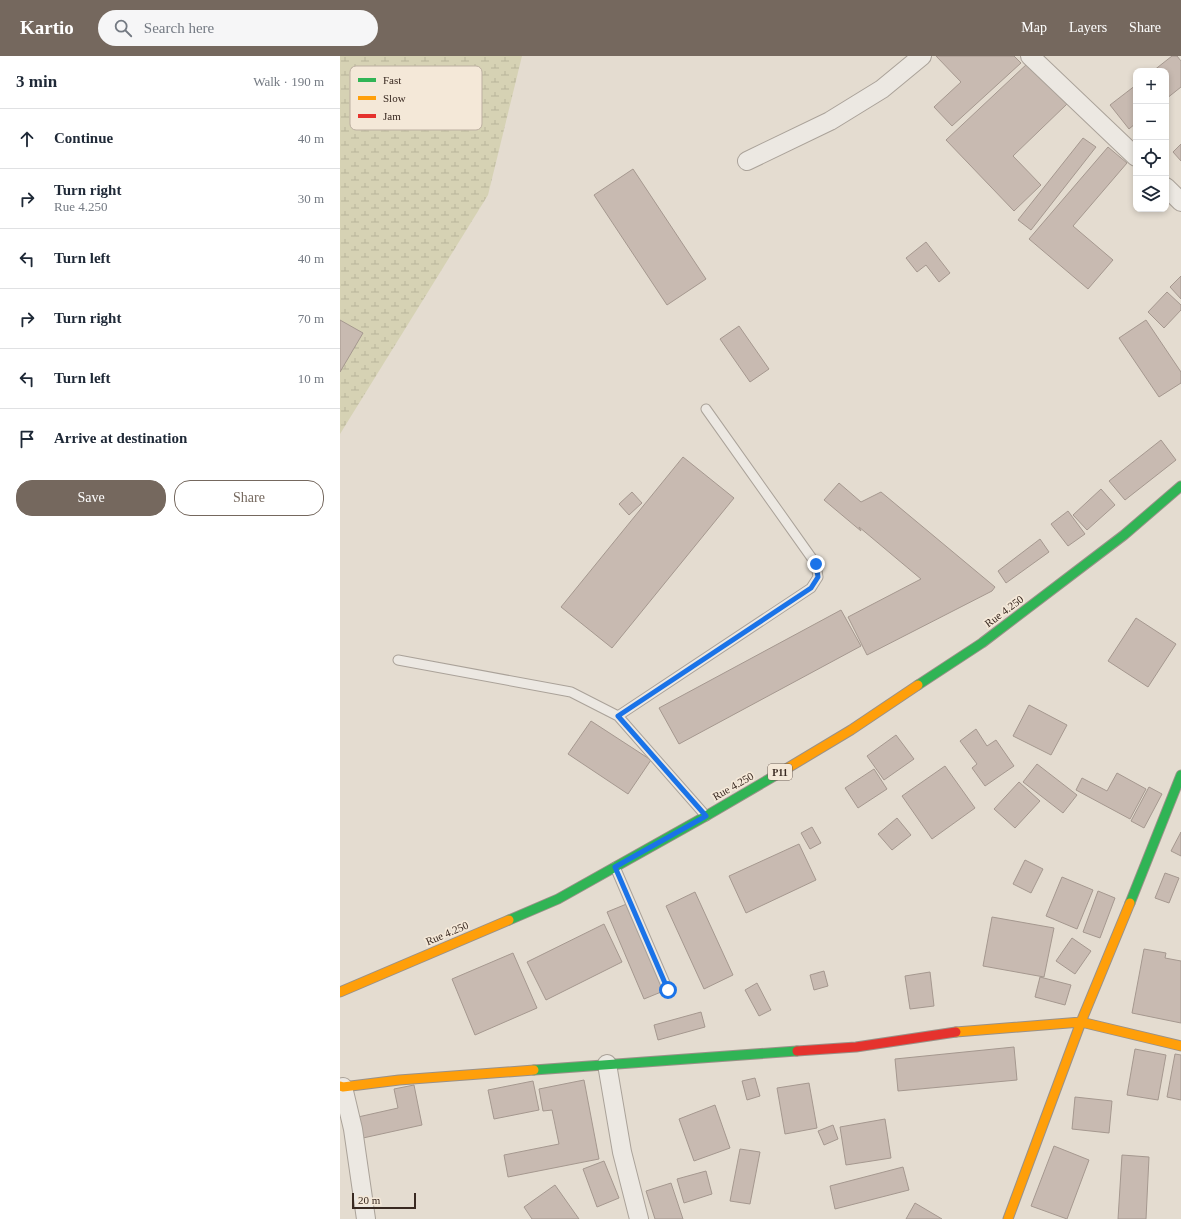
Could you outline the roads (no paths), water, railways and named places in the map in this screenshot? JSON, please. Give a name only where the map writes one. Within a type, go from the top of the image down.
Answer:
[{"type":"street","points":[[747,161],[830,121],[882,89],[922,56]]},
{"type":"street","points":[[1030,56],[1133,154]]},
{"type":"street","points":[[1169,190],[1181,202]]},
{"type":"street","name":"Rue 4.250","points":[[340,992],[558,899],[706,816],[851,730],[982,642],[1124,535],[1181,486]]},
{"type":"street","points":[[1008,1219],[1081,1022],[1122,924],[1175,807],[1181,775]]},
{"type":"street","points":[[366,1219],[352,1129],[342,1086],[399,1080],[856,1046],[964,1031],[1081,1022],[1181,1046]]},
{"type":"street","points":[[607,1064],[622,1152],[639,1219]]},
{"type":"lane","points":[[618,716],[811,588],[818,577],[816,564],[706,409]]},
{"type":"lane","points":[[398,660],[571,692],[618,716],[706,816]]},
{"type":"lane","points":[[615,867],[668,990]]}]
